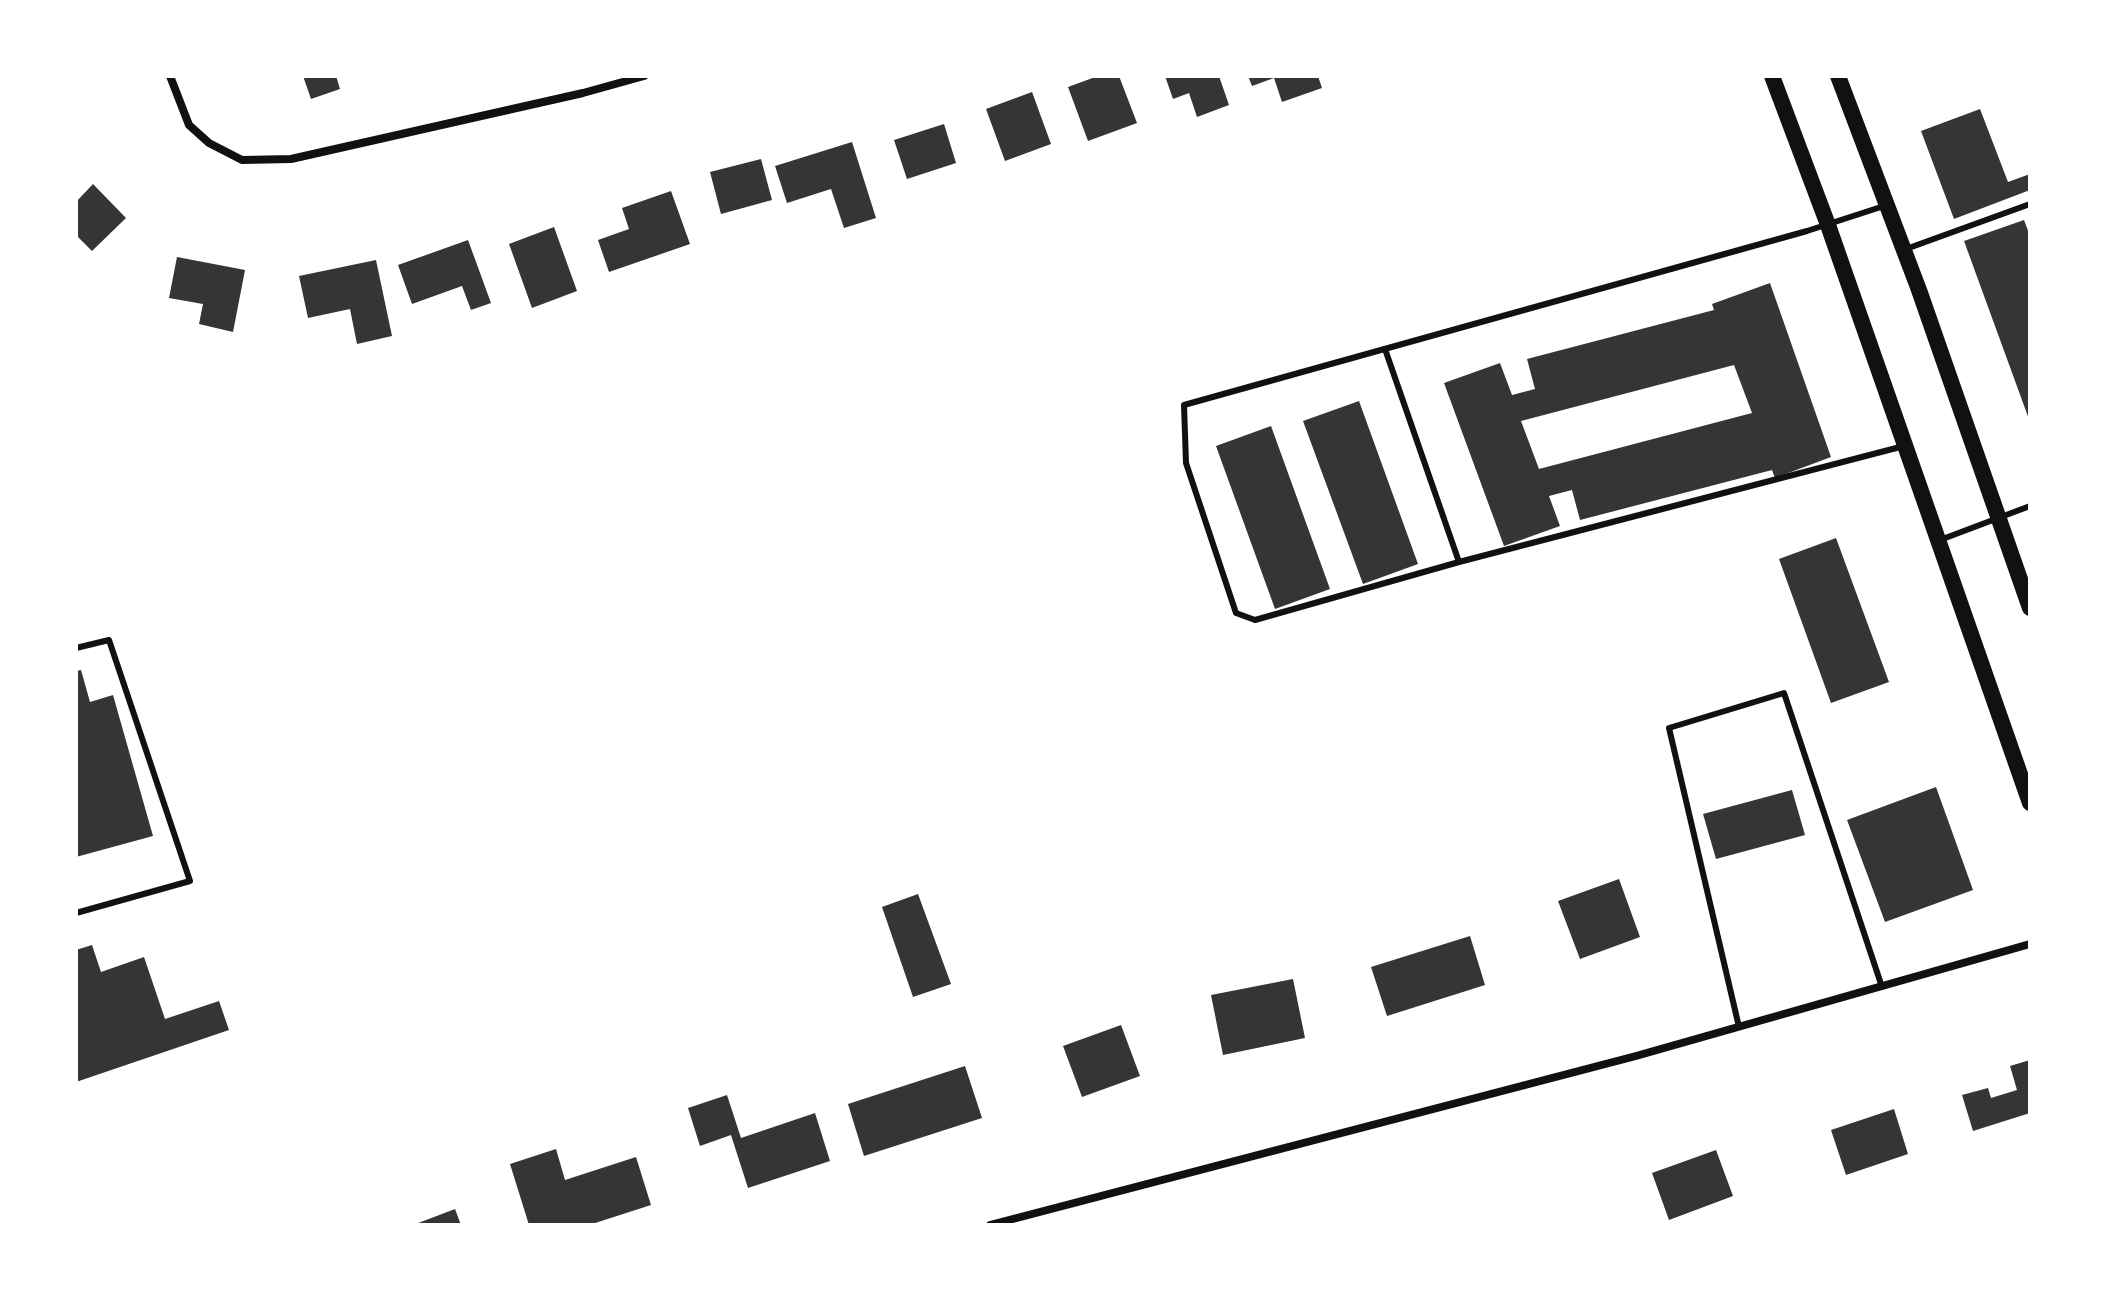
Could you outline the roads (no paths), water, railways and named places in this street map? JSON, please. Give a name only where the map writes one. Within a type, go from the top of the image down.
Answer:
[{"type":"main road","points":[[1772,76],[1828,225],[2030,803]]},
{"type":"main road","points":[[1838,76],[1919,290],[2030,608]]},
{"type":"street","points":[[170,76],[189,125],[209,143],[242,160],[291,159],[583,93],[644,76]]},
{"type":"street","points":[[990,1225],[1739,1027],[2030,944]]},
{"type":"lane","points":[[1903,250],[2030,204]]},
{"type":"lane","points":[[1885,206],[1828,225],[1184,405],[1186,463],[1236,613],[1255,620],[1459,562],[1904,446]]},
{"type":"lane","points":[[1385,349],[1459,562]]},
{"type":"lane","points":[[1938,540],[2030,506]]},
{"type":"lane","points":[[76,648],[109,640],[190,881],[76,913]]},
{"type":"lane","points":[[1739,1027],[1669,728],[1784,693],[1882,987]]}]
